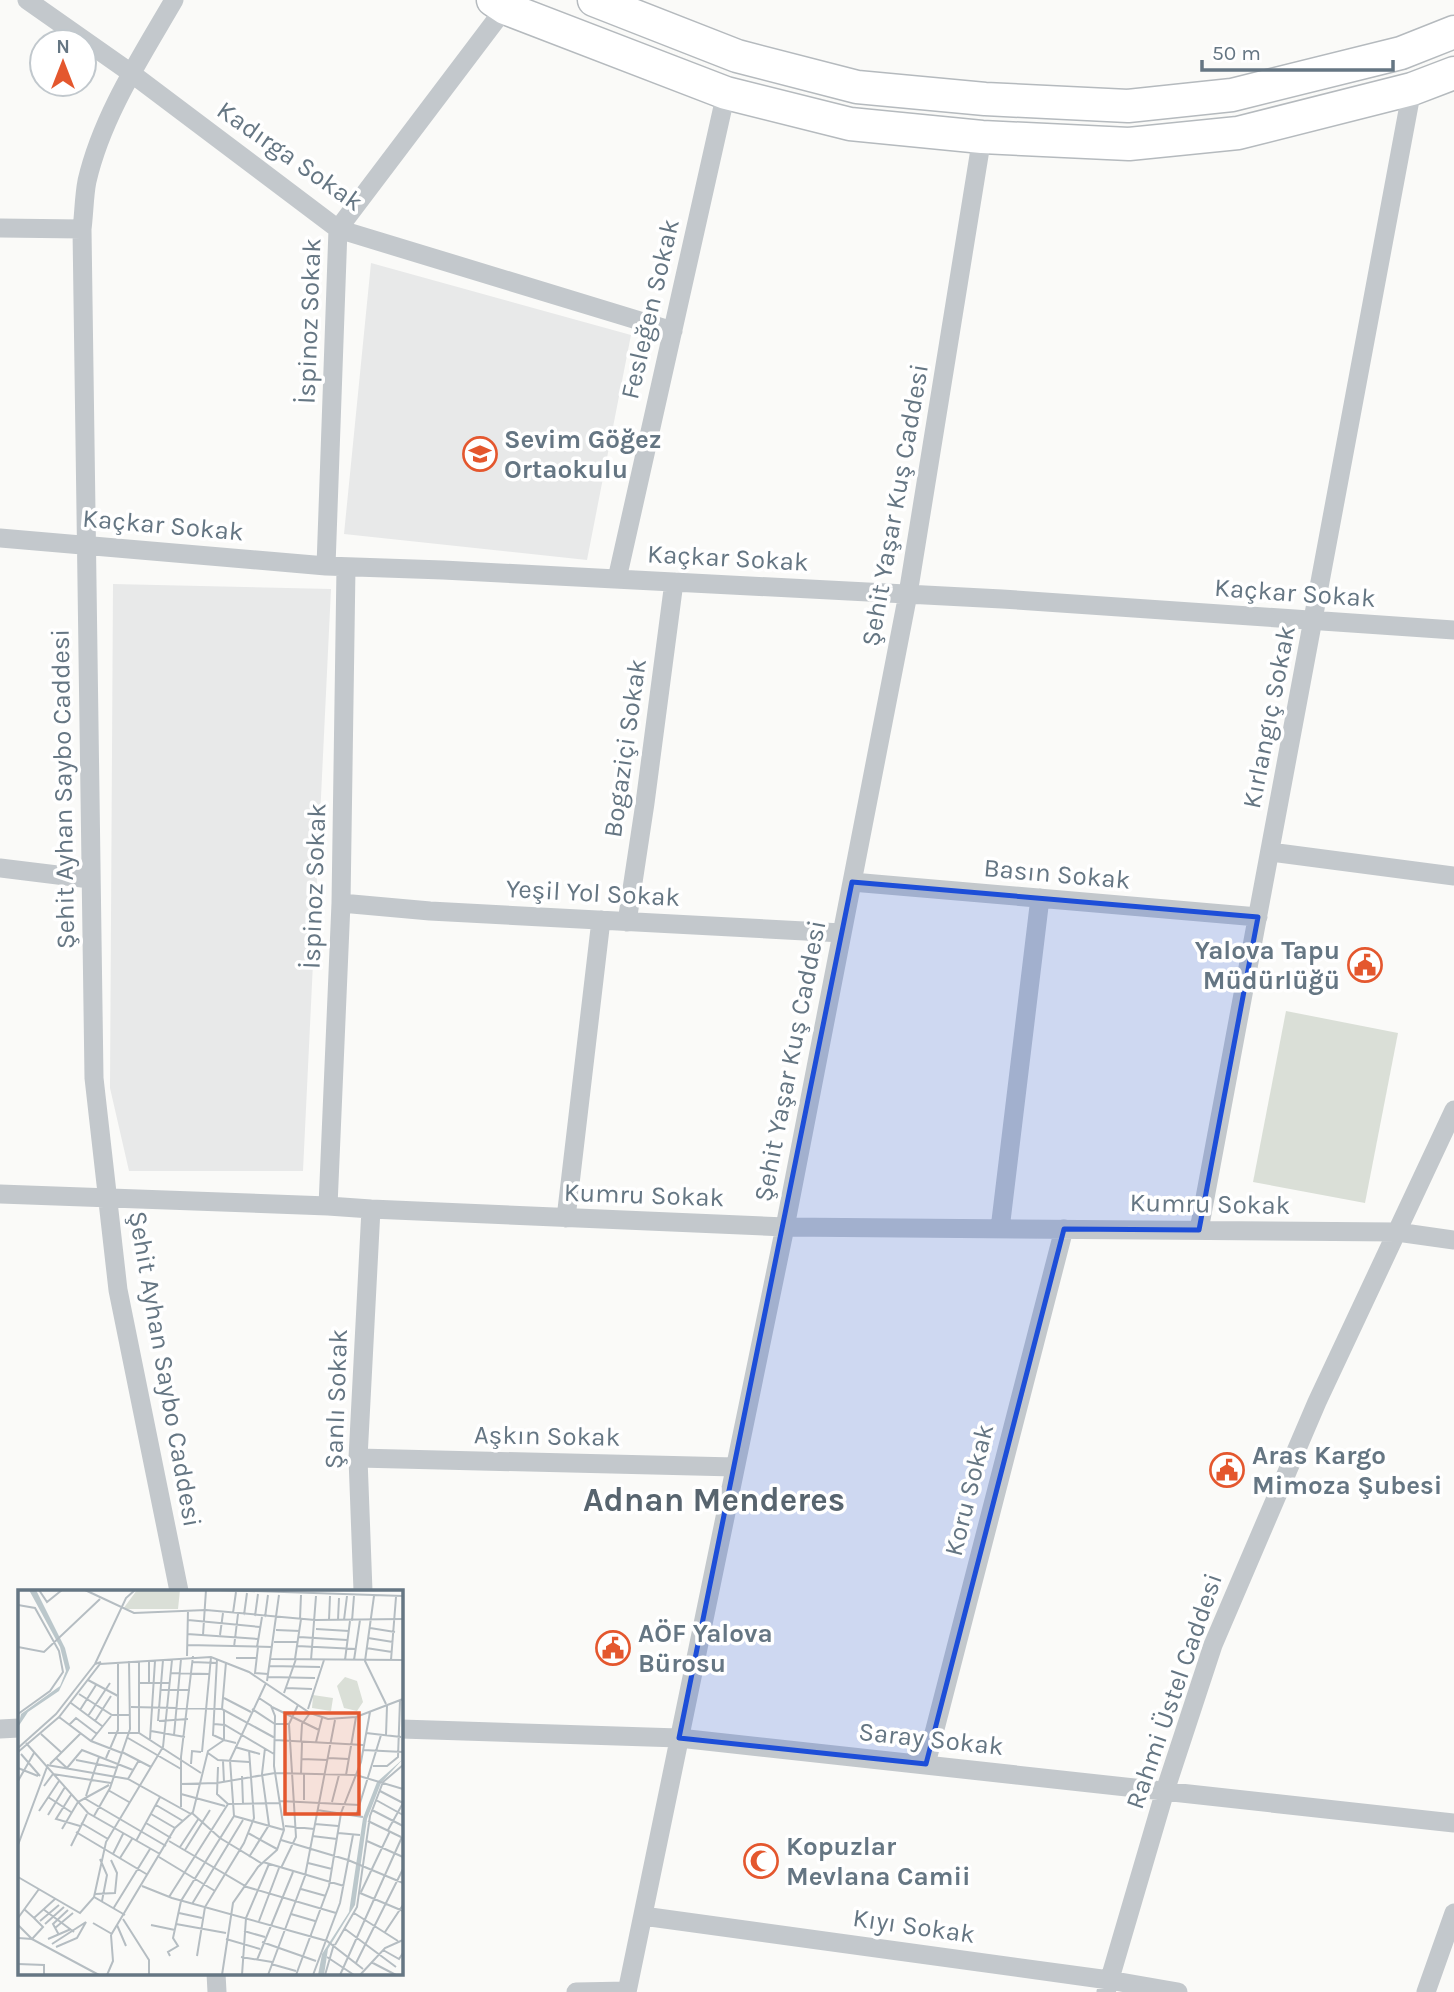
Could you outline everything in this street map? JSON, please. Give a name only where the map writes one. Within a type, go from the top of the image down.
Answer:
[{"type":"main road","points":[[594,0],[737,56],[857,87],[985,99],[1128,106],[1232,95],[1401,53],[1454,32]]},
{"type":"main road","points":[[499,4],[726,93],[850,124],[982,136],[1129,144],[1238,133],[1412,89],[1454,73]]},
{"type":"main road","points":[[982,136],[985,99]]},
{"type":"street","name":"Kadırga Sokak","points":[[27,0],[131,73],[338,229],[673,331]]},
{"type":"street","name":"Şehit Ayhan Saybo Caddesi","points":[[174,0],[131,73],[103,132],[87,182],[82,229],[94,1078],[118,1290],[179,1590]]},
{"type":"street","name":"İspinoz Sokak","points":[[326,566],[338,229],[499,4]]},
{"type":"street","name":"Kırlangıç Sokak","points":[[1199,1230],[1412,89]]},
{"type":"street","name":"Fesleğen Sokak","points":[[617,579],[726,93]]},
{"type":"street","name":"Şehit Yaşar Kuş Caddesi","points":[[627,1992],[785,1227],[908,594],[982,136]]},
{"type":"street","points":[[0,228],[82,229]]},
{"type":"street","name":"Kaçkar Sokak","points":[[0,538],[326,566],[908,594],[1454,631]]},
{"type":"street","name":"İspinoz Sokak","points":[[328,1206],[341,903],[346,567]]},
{"type":"street","name":"Bogaziçi Sokak","points":[[626,922],[674,582]]},
{"type":"street","points":[[1270,852],[1454,876]]},
{"type":"street","points":[[0,868],[90,879]]},
{"type":"street","name":"Basın Sokak","points":[[852,882],[1258,917]]},
{"type":"street","points":[[1000,1229],[1040,898]]},
{"type":"street","name":"Yeşil Yol Sokak","points":[[341,903],[430,911],[842,933]]},
{"type":"street","points":[[566,1218],[601,920]]},
{"type":"street","name":"Rahmi Üstel Caddesi","points":[[1107,1986],[1165,1791],[1213,1645],[1317,1402],[1454,1110]]},
{"type":"street","name":"Kumru Sokak","points":[[0,1195],[328,1206],[785,1227],[1397,1232],[1454,1240]]},
{"type":"street","name":"Şanlı Sokak","points":[[363,1590],[358,1458],[370,1209]]},
{"type":"street","name":"Koru Sokak","points":[[926,1765],[1063,1229]]},
{"type":"street","name":"Aşkın Sokak","points":[[358,1458],[735,1467]]},
{"type":"street","points":[[0,1729],[18,1728]]},
{"type":"street","name":"Saray Sokak","points":[[402,1729],[679,1738],[1454,1823]]},
{"type":"street","points":[[1426,1992],[1454,1913]]},
{"type":"street","name":"Kıyı Sokak","points":[[643,1916],[1107,1986],[1178,1992]]},
{"type":"street","points":[[216,1974],[217,1992]]},
{"type":"street","points":[[576,1992],[627,1992]]},
{"type":"highlighted area","points":[[852,882],[1258,917],[1199,1230],[1064,1229],[926,1764],[679,1738]]},
{"type":"shaded area","name":"Sevim Göğez Ortaokulu","points":[[371,263],[631,335],[587,560],[344,534]]},
{"type":"shaded area","points":[[113,584],[331,589],[303,1171],[129,1171],[110,1088]]},
{"type":"shaded area","points":[[1286,1011],[1398,1033],[1365,1203],[1253,1182]]},
{"type":"place","name":"Sevim Göğez Ortaokulu","points":[[480,454]]},
{"type":"place","name":"Yalova Tapu Müdürlüğü","points":[[1365,965]]},
{"type":"place","name":"Aras Kargo Mimoza Şubesi","points":[[1227,1470]]},
{"type":"place","name":"AÖF Yalova Bürosu","points":[[613,1648]]},
{"type":"place","name":"Kopuzlar Mevlana Camii","points":[[761,1861]]},
{"type":"district","name":"Adnan Menderes","points":[[714,1500]]}]
